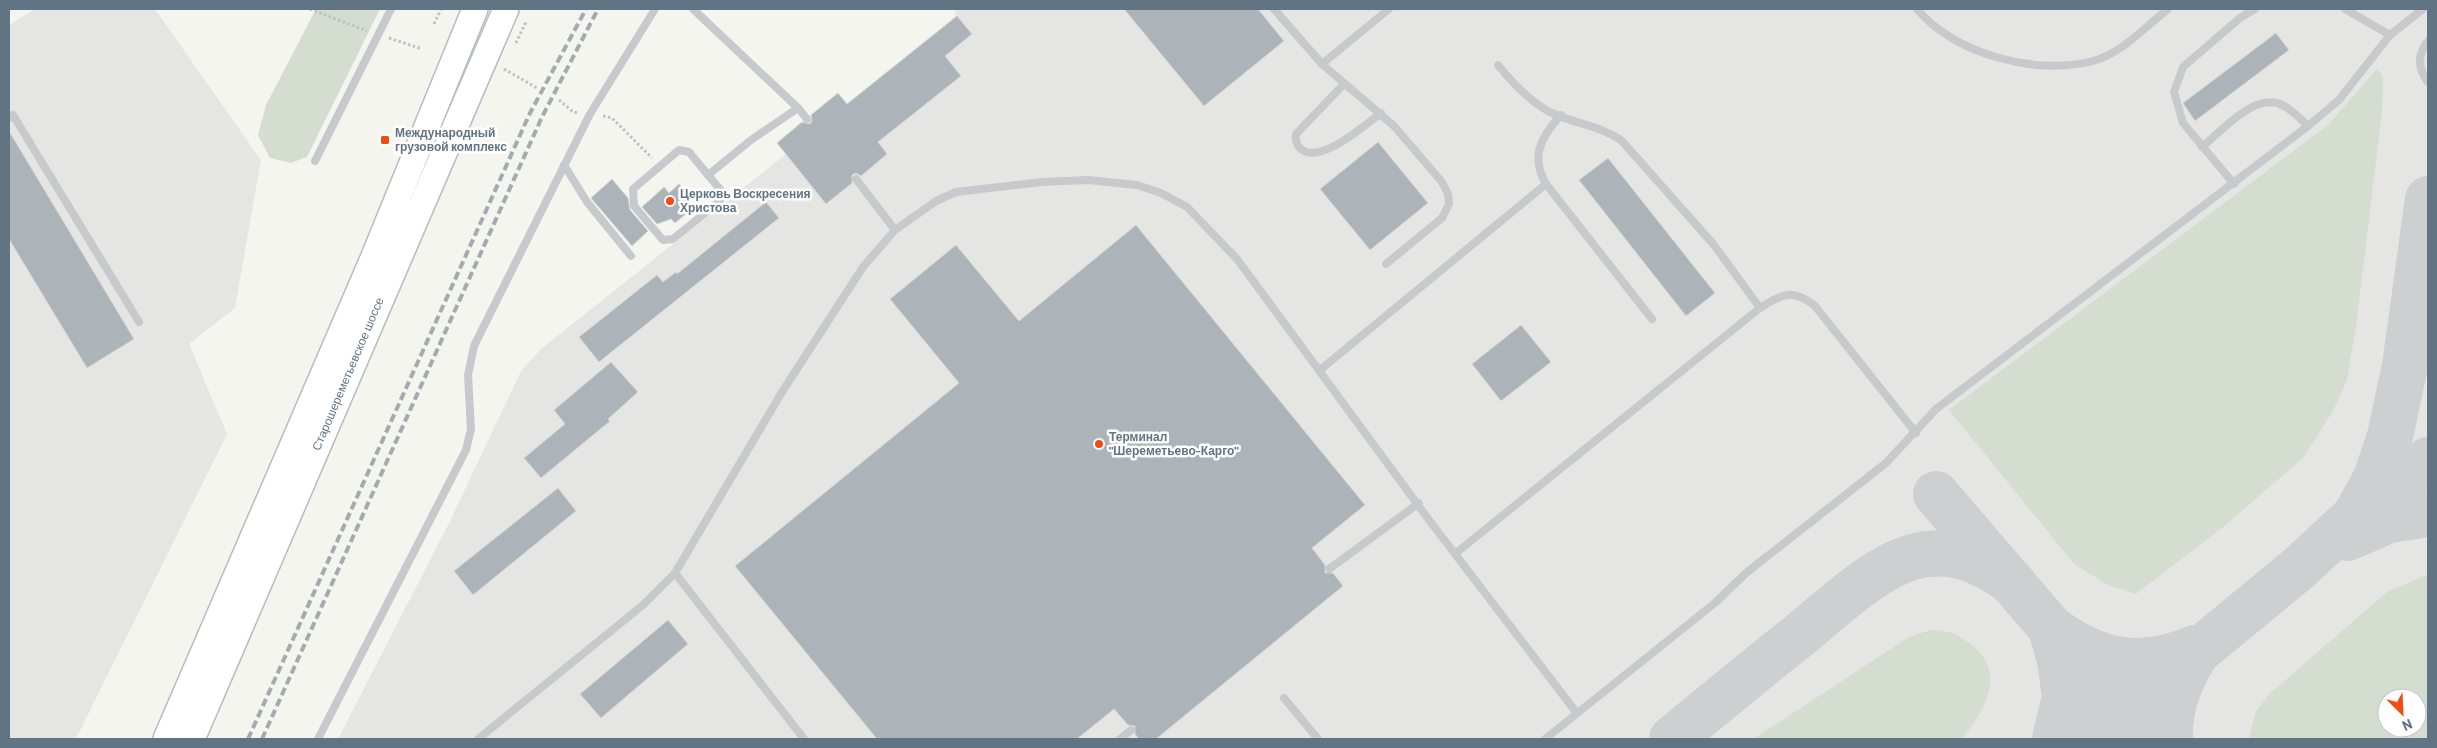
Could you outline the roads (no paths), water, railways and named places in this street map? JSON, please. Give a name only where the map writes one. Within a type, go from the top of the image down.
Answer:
[{"type":"main road","name":"Старошереметьевское шоссе","points":[[166,739],[360,289],[475,9]]},
{"type":"main road","name":"Старошереметьевское шоссе","points":[[192,739],[516,15]]},
{"type":"lane","points":[[314,160],[391,9]]},
{"type":"lane","points":[[318,739],[466,450],[470,429],[468,375],[474,346],[590,114],[655,9]]},
{"type":"lane","points":[[694,9],[807,118]]},
{"type":"lane","points":[[1274,9],[1322,64],[1380,113],[1442,182],[1448,194],[1449,204],[1442,218],[1386,264]]},
{"type":"lane","points":[[1322,64],[1389,9]]},
{"type":"lane","points":[[1917,9],[1928,21],[1946,35],[1972,49],[2019,61],[2061,64],[2093,61],[2119,49],[2168,9]]},
{"type":"lane","points":[[2234,184],[2183,123],[2174,92],[2183,67],[2240,18],[2255,9]]},
{"type":"lane","points":[[2345,9],[2390,35]]},
{"type":"lane","points":[[1545,739],[1886,463],[1916,433],[1936,409],[2308,126],[2339,100],[2390,35],[2423,9]]},
{"type":"lane","points":[[2428,41],[2422,52],[2420,66],[2428,82]]},
{"type":"lane","points":[[1498,65],[1513,82],[1541,107],[1609,132],[1622,141],[1714,245],[1760,308]]},
{"type":"lane","points":[[1344,84],[1296,134],[1296,140],[1300,148],[1310,153],[1324,151],[1340,143],[1380,113]]},
{"type":"lane","points":[[2202,146],[2251,106],[2261,102],[2274,102],[2284,105],[2308,126]]},
{"type":"lane","points":[[708,175],[751,140],[798,108]]},
{"type":"lane","points":[[9,118],[13,115],[139,322]]},
{"type":"lane","points":[[1560,115],[1548,129],[1541,142],[1539,171],[1546,184],[1652,319]]},
{"type":"lane","points":[[679,150],[690,152],[708,175],[723,193],[720,201],[673,238],[663,240],[634,206],[633,189],[679,150]]},
{"type":"lane","points":[[564,165],[587,202],[631,256]]},
{"type":"lane","points":[[856,179],[895,230]]},
{"type":"lane","points":[[478,739],[643,605],[675,573],[782,392],[863,267],[895,230],[936,201],[956,192],[1051,181],[1088,180],[1137,185],[1161,193],[1188,207],[1237,259],[1419,503],[1429,520],[1576,712]]},
{"type":"lane","points":[[1320,370],[1546,184]]},
{"type":"lane","points":[[1456,553],[1760,308],[1777,298],[1793,294],[1802,296],[1814,306],[1916,433]]},
{"type":"lane","points":[[1329,570],[1419,503]]},
{"type":"lane","points":[[675,573],[802,739]]},
{"type":"lane","points":[[1284,698],[1318,739]]},
{"type":"lane","points":[[1120,739],[1131,730]]},
{"type":"railway","points":[[248,739],[530,113],[586,9]]},
{"type":"railway","points":[[262,739],[542,117],[598,9]]},
{"type":"place","name":"Международный грузовой комплекс","points":[[385,140]]},
{"type":"place","name":"Церковь Воскресения Христова","points":[[670,201]]},
{"type":"place","name":"Терминал \"Шереметьево-Карго\"","points":[[1099,444]]}]
